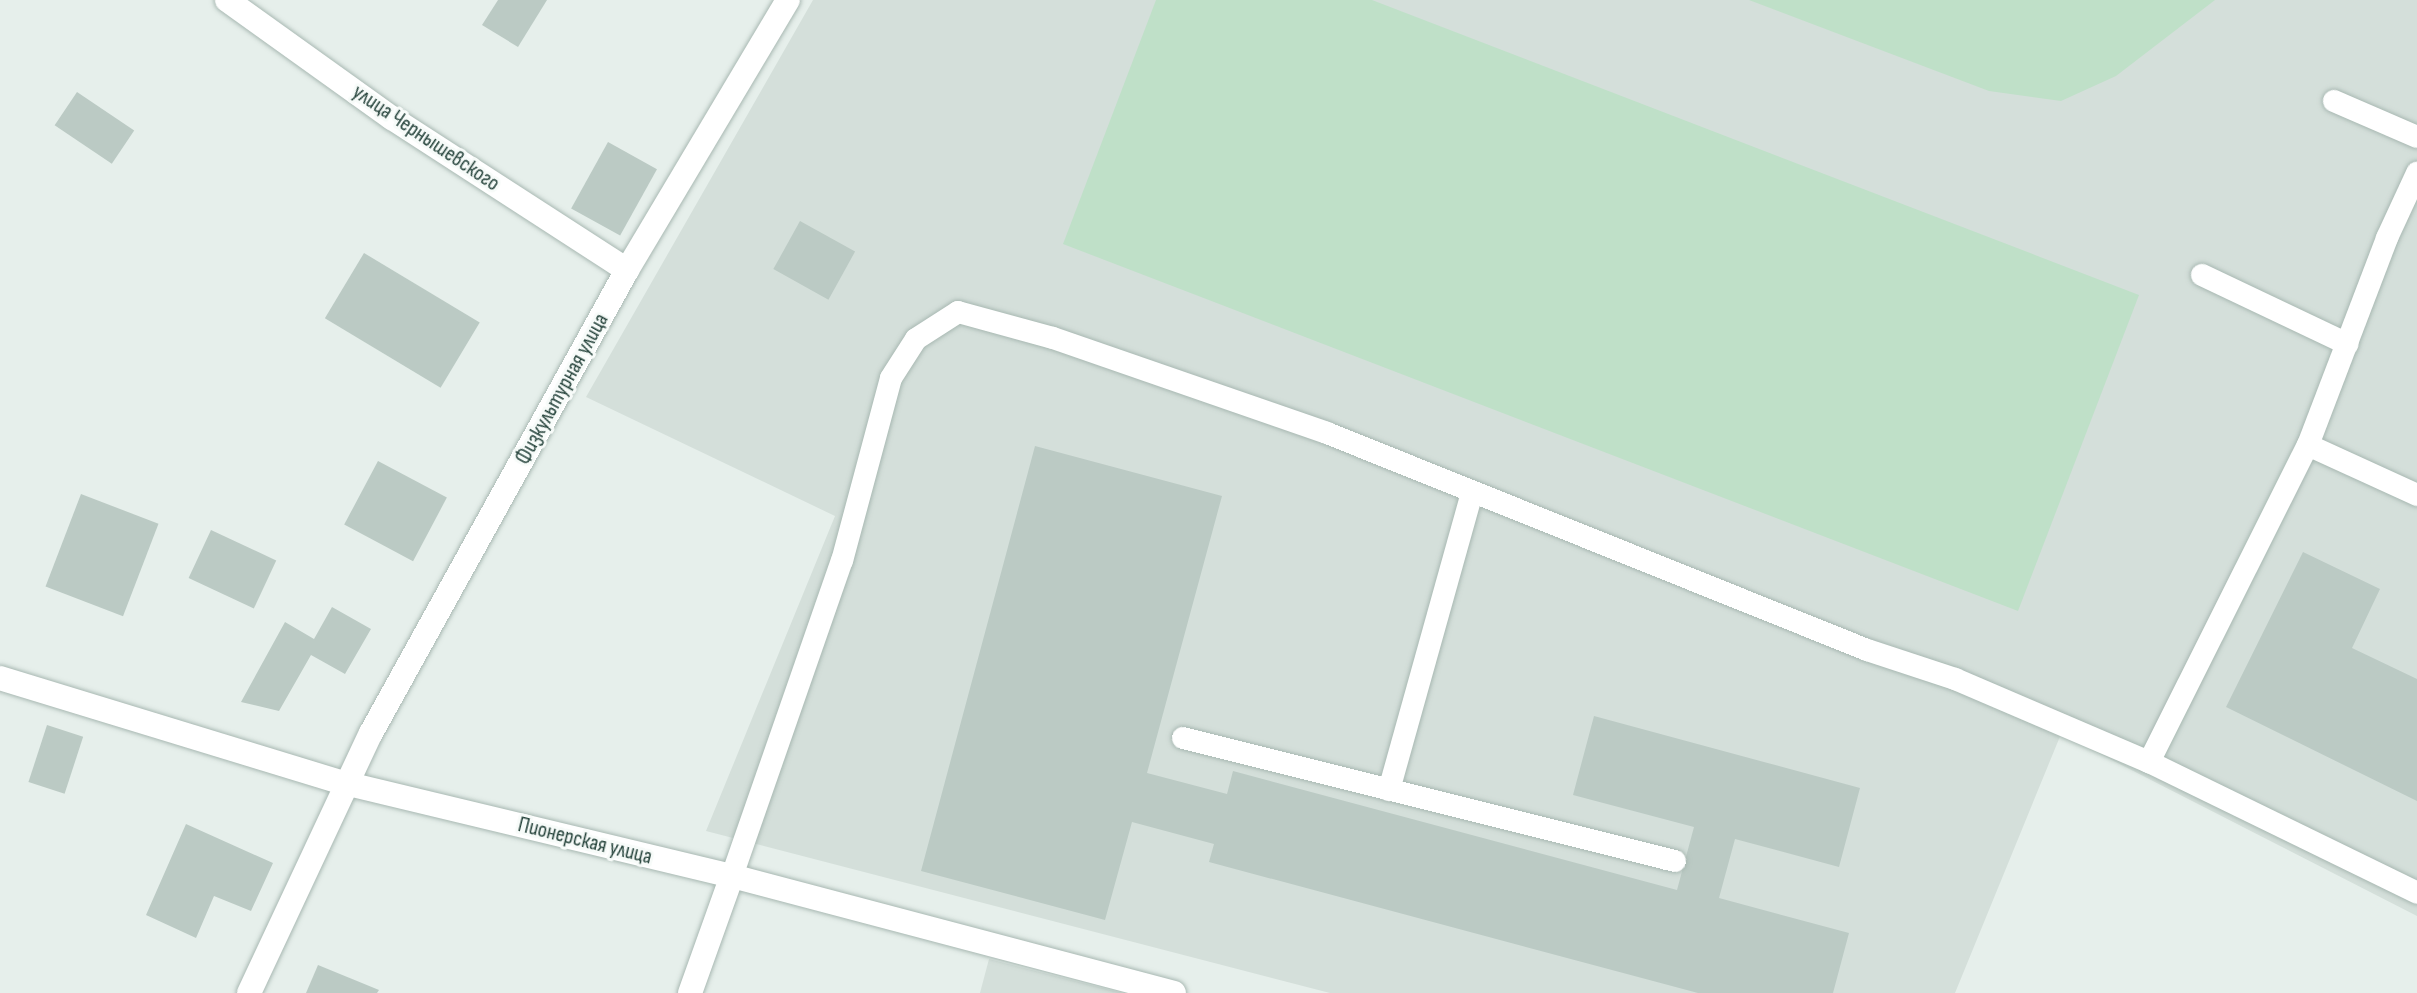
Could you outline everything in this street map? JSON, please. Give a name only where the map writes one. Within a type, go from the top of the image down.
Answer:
[{"type":"street","name":"улица Чернышевского","points":[[227,0],[392,118],[627,270]]},
{"type":"street","name":"Физкультурная улица","points":[[249,993],[344,783],[627,270],[788,0]]},
{"type":"street","name":"Пионерская улица","points":[[0,678],[344,783],[732,876],[1174,993]]},
{"type":"street","points":[[690,993],[732,876]]},
{"type":"lane","points":[[2334,101],[2417,137]]},
{"type":"lane","points":[[2149,762],[2308,445],[2387,238],[2417,173]]},
{"type":"lane","points":[[2202,275],[2347,344]]},
{"type":"lane","points":[[732,876],[842,561],[891,378],[916,339],[958,312],[1053,338],[1327,433],[1867,650],[1955,679],[2149,762],[2417,893]]},
{"type":"lane","points":[[2308,445],[2417,495]]},
{"type":"lane","points":[[1389,790],[1472,493]]},
{"type":"lane","points":[[1183,738],[1675,861]]},
{"type":"shaded area","points":[[813,0],[2417,0],[2417,916],[2061,734],[1955,993],[1330,993],[706,831],[835,516],[586,397]]},
{"type":"shaded area","points":[[989,959],[1122,993],[980,993]]},
{"type":"green space","points":[[1156,0],[1372,0],[2139,295],[2018,611],[1063,244]]},
{"type":"green space","points":[[1749,0],[2215,0],[2116,76],[2061,101],[1989,91]]},
{"type":"building","points":[[498,0],[547,0],[518,47],[482,25]]},
{"type":"building","points":[[77,92],[134,131],[112,164],[55,125]]},
{"type":"building","points":[[608,142],[657,169],[620,236],[571,208]]},
{"type":"building","points":[[800,221],[855,252],[828,300],[773,269]]},
{"type":"building","points":[[364,253],[480,323],[441,388],[325,318]]},
{"type":"building","points":[[1035,446],[1222,496],[1147,773],[1227,794],[1233,771],[1677,890],[1694,827],[1573,795],[1594,716],[1860,788],[1839,867],[1735,839],[1719,898],[1849,933],[1833,993],[1698,993],[1209,862],[1214,844],[1132,822],[1105,920],[921,871]]},
{"type":"building","points":[[378,461],[447,498],[413,561],[344,525]]},
{"type":"building","points":[[81,494],[158,524],[123,616],[46,586]]},
{"type":"building","points":[[211,530],[276,560],[254,608],[189,578]]},
{"type":"building","points":[[2303,552],[2380,589],[2352,648],[2417,679],[2417,801],[2226,707]]},
{"type":"building","points":[[332,607],[371,629],[345,674],[311,655],[279,711],[241,702],[285,622],[314,639]]},
{"type":"building","points":[[47,725],[83,737],[65,794],[28,782]]},
{"type":"building","points":[[186,824],[273,863],[251,911],[214,896],[196,938],[146,915]]},
{"type":"building","points":[[318,965],[379,990],[377,993],[306,993]]}]
